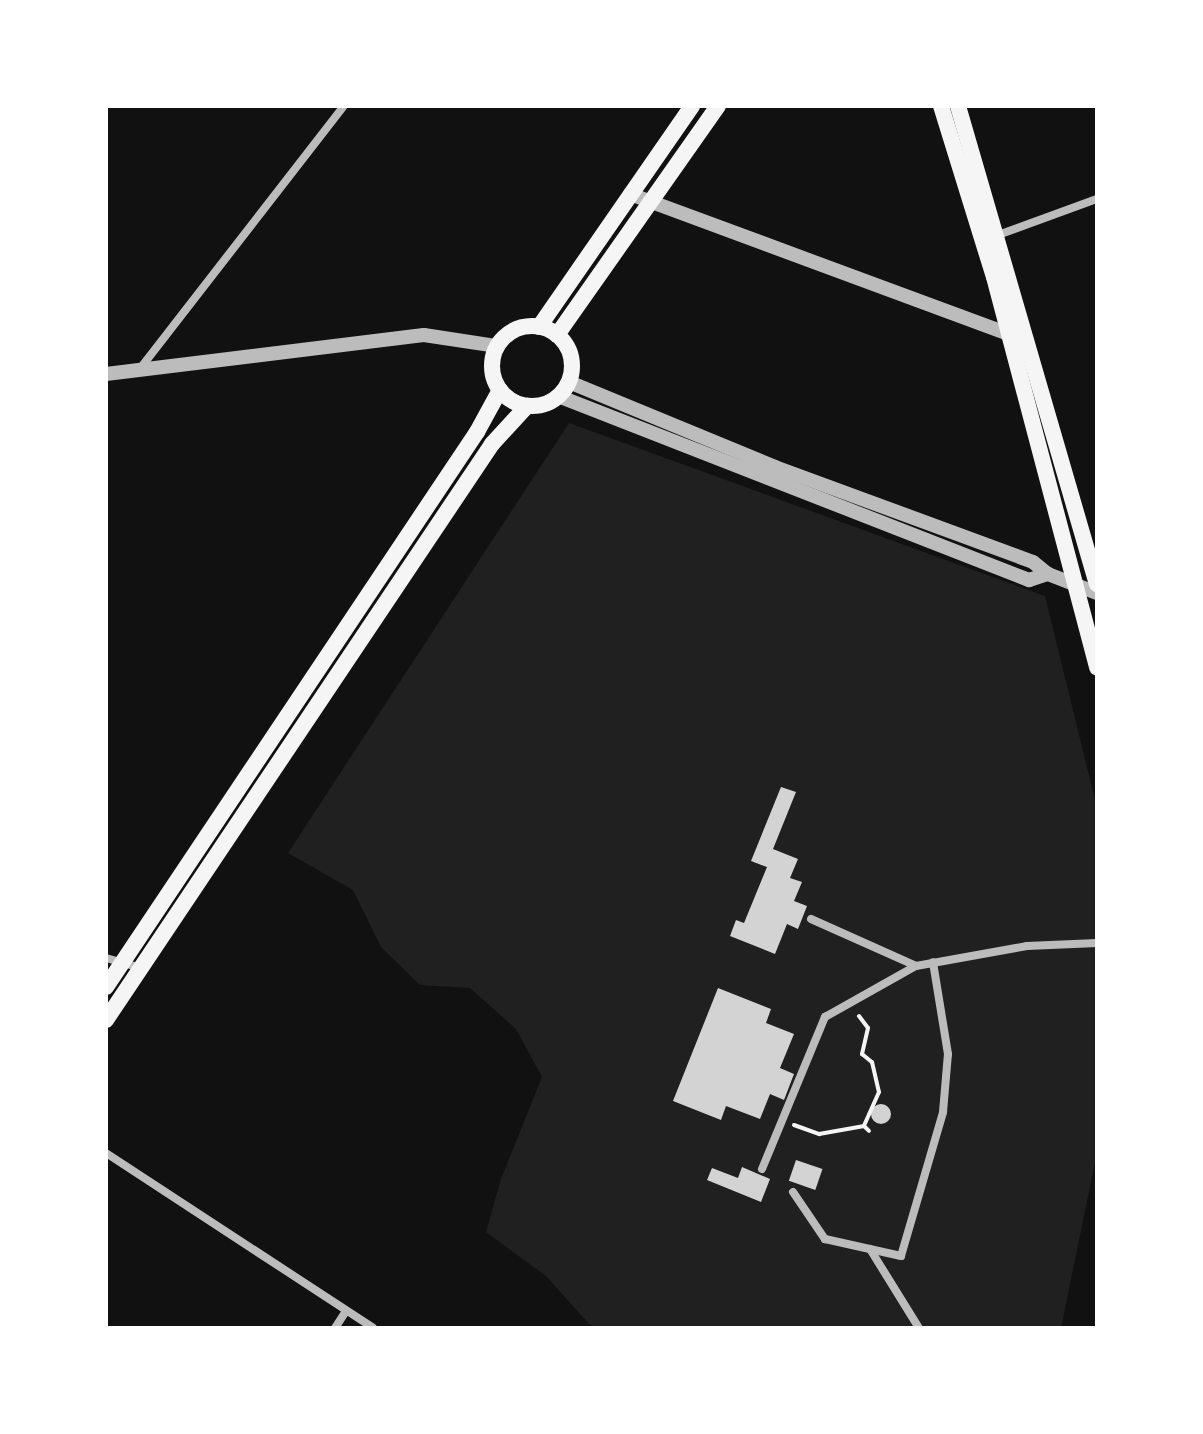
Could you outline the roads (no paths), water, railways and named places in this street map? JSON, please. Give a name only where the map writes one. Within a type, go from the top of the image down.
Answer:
[{"type":"main road","points":[[539,327],[692,106]]},
{"type":"main road","points":[[557,335],[718,106]]},
{"type":"main road","points":[[941,106],[1097,668]]},
{"type":"main road","points":[[958,106],[1097,584]]},
{"type":"main road","points":[[106,1020],[492,444],[527,406],[558,396],[569,382],[571,356],[557,335],[539,327],[518,329],[497,346],[492,373],[500,390],[527,406]]},
{"type":"main road","points":[[106,987],[477,432],[500,390]]},
{"type":"street","points":[[138,370],[344,106]]},
{"type":"street","points":[[630,194],[1026,340]]},
{"type":"street","points":[[998,235],[1097,199]]},
{"type":"street","points":[[108,369],[138,370],[424,335],[497,346]]},
{"type":"street","points":[[569,382],[775,467],[1033,562],[1048,574],[1097,593]]},
{"type":"street","points":[[558,396],[1029,580],[1048,574]]},
{"type":"street","points":[[811,919],[916,966]]},
{"type":"street","points":[[762,1169],[825,1017],[916,966],[1027,946],[1097,943]]},
{"type":"street","points":[[106,958],[124,960],[141,968]]},
{"type":"street","points":[[793,1192],[825,1239],[901,1256],[943,1112],[948,1054],[933,962]]},
{"type":"street","points":[[106,1153],[373,1328]]},
{"type":"street","points":[[870,1249],[919,1328]]},
{"type":"street","points":[[335,1328],[346,1311]]}]
